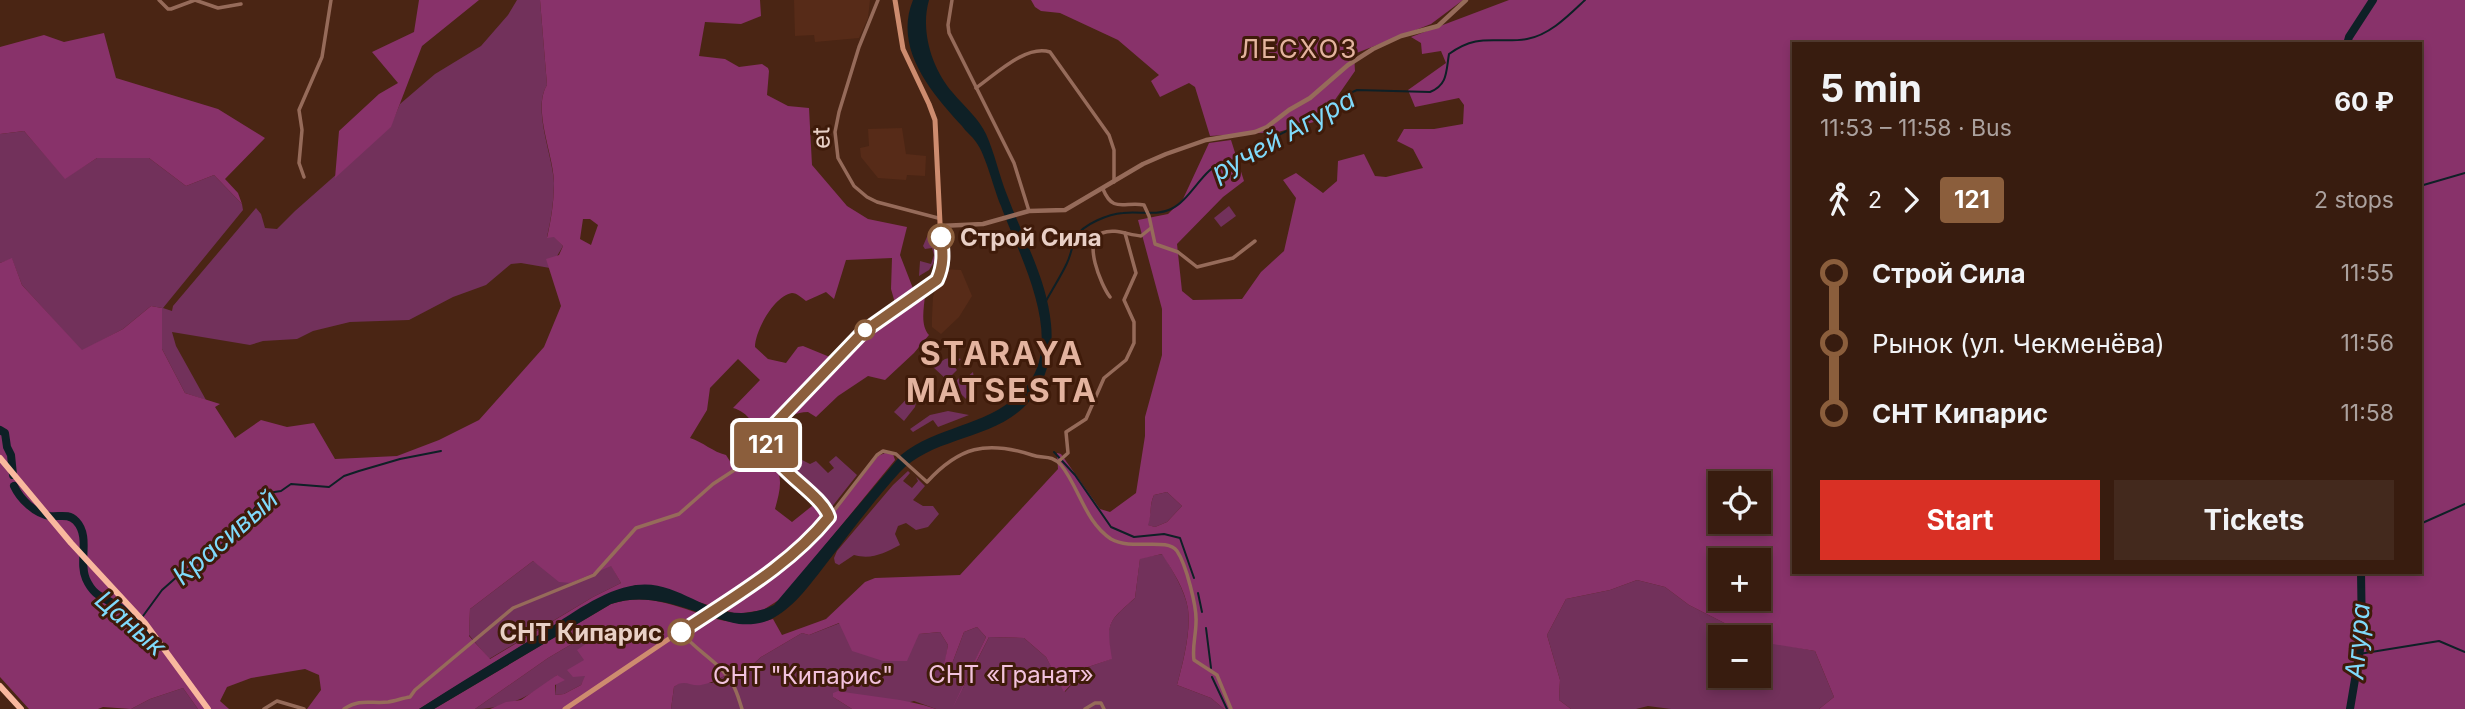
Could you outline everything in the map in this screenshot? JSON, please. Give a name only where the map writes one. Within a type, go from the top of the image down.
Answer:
[{"type":"highway","points":[[0,458],[71,543],[145,623],[208,709]]},
{"type":"highway","points":[[0,687],[21,709]]},
{"type":"main road","points":[[565,709],[789,558],[807,543],[829,517],[822,503],[770,454],[766,442],[769,430],[867,328],[937,280],[943,257],[938,218],[935,120],[904,50],[895,0]]},
{"type":"street","points":[[159,0],[171,9],[195,0],[218,8],[241,4]]},
{"type":"street","points":[[304,177],[299,163],[302,130],[299,110],[322,57],[331,0]]},
{"type":"street","name":"et","points":[[878,0],[859,47],[839,112],[835,132],[838,158],[854,186],[866,197],[938,218]]},
{"type":"street","points":[[952,0],[949,33],[1014,163],[1029,211]]},
{"type":"street","points":[[939,226],[994,222],[1029,211],[1065,210],[1143,164],[1206,140],[1255,132],[1267,127],[1310,98],[1340,71],[1373,49],[1401,36],[1438,26],[1466,0]]},
{"type":"street","points":[[976,88],[1021,57],[1037,50],[1050,52],[1109,135],[1113,145],[1114,183]]},
{"type":"street","points":[[1103,189],[1108,200],[1115,205],[1142,204],[1147,209],[1154,241],[1158,247],[1178,252],[1197,267],[1233,258],[1255,241]]},
{"type":"street","points":[[1110,297],[1103,288],[1092,243],[1102,233],[1141,236],[1151,228]]},
{"type":"street","points":[[1058,462],[1068,453],[1066,432],[1086,419],[1104,378],[1126,359],[1134,343],[1134,322],[1124,300],[1134,280],[1135,271],[1125,233]]},
{"type":"street","points":[[829,517],[877,455],[883,451],[896,454],[927,482],[950,459],[975,449],[1008,449],[1049,456],[1058,462],[1103,533],[1124,544],[1168,544],[1177,551],[1190,584],[1195,608],[1197,621],[1194,660],[1217,675],[1231,709]]},
{"type":"street","points":[[344,709],[357,702],[386,702],[410,697],[513,608],[594,575],[636,528],[679,513],[738,467],[770,454]]},
{"type":"street","points":[[681,632],[732,682],[742,709]]},
{"type":"street","points":[[264,709],[277,701],[304,709]]},
{"type":"street","points":[[1085,709],[1101,702],[1104,709]]},
{"type":"shaded area","points":[[419,0],[479,0],[422,46],[391,127],[335,178],[339,131],[379,94],[398,83],[372,52],[414,32]]},
{"type":"shaded area","points":[[540,0],[760,0],[761,16],[741,24],[705,22],[699,56],[725,59],[739,67],[762,64],[768,68],[767,95],[788,106],[809,108],[812,165],[847,206],[868,219],[907,227],[900,255],[914,291],[895,303],[891,289],[892,258],[846,260],[834,299],[826,292],[806,301],[794,293],[785,296],[767,315],[758,332],[755,347],[768,359],[786,363],[798,347],[803,346],[842,362],[866,338],[925,295],[924,321],[929,335],[914,353],[885,380],[868,376],[838,396],[816,417],[808,412],[793,415],[784,423],[776,448],[773,449],[751,420],[733,408],[760,380],[738,359],[710,388],[707,410],[690,438],[726,455],[733,466],[757,455],[766,459],[777,470],[779,477],[775,509],[792,522],[817,502],[827,519],[878,456],[893,454],[895,460],[782,598],[763,610],[737,614],[664,588],[636,585],[604,596],[576,612],[419,709],[307,709],[321,690],[319,675],[305,669],[251,678],[227,687],[220,701],[229,709],[198,709],[183,688],[150,699],[131,709],[29,709],[0,677],[0,263],[12,258],[22,285],[82,350],[123,329],[151,306],[162,308],[162,349],[185,393],[220,404],[215,407],[235,438],[261,420],[287,427],[314,423],[335,459],[397,456],[439,440],[479,420],[544,347],[561,306],[546,259],[559,255],[563,246],[554,237],[547,238],[554,183],[542,107],[547,85]],"holes":[[[583,219],[590,219],[598,225],[591,245],[580,239]],[[533,561],[559,582],[571,583],[611,566],[621,583],[490,659],[469,636],[470,609]]]},
{"type":"shaded area","points":[[794,0],[870,0],[868,18],[859,38],[815,42],[814,35],[795,36]]},
{"type":"shaded area","points":[[1031,0],[1463,0],[1431,24],[1354,54],[1355,71],[1321,120],[1278,132],[1210,136],[1195,87],[1189,83],[1160,97],[1151,81],[1159,75],[1118,40],[1060,13],[1041,11]]},
{"type":"shaded area","points":[[1509,0],[2465,0],[2465,709],[1819,709],[1834,697],[1815,651],[1771,644],[1771,625],[1728,625],[1689,605],[1665,587],[1637,580],[1610,590],[1566,599],[1547,635],[1560,680],[1559,700],[1571,709],[1224,709],[1211,698],[1177,685],[1187,637],[1188,609],[1181,587],[1162,554],[1140,559],[1135,598],[1119,612],[1111,624],[1109,637],[1112,659],[1088,667],[1064,692],[1046,657],[1024,638],[989,637],[952,709],[986,637],[977,627],[964,632],[950,669],[943,670],[948,645],[940,632],[919,634],[907,661],[883,661],[852,651],[839,623],[809,635],[802,633],[761,657],[738,678],[728,674],[701,685],[678,684],[674,687],[671,709],[490,709],[506,702],[521,700],[557,675],[565,680],[555,685],[555,695],[564,694],[581,685],[585,676],[573,677],[567,670],[584,660],[577,650],[590,641],[582,638],[548,658],[475,709],[434,709],[611,604],[633,600],[653,601],[731,622],[751,623],[773,619],[782,635],[826,619],[865,582],[875,578],[960,575],[1058,469],[1057,453],[1061,454],[1100,509],[1110,512],[1136,493],[1145,436],[1145,417],[1162,355],[1162,309],[1138,220],[1168,214],[1183,199],[1209,143],[1231,140],[1244,181],[1223,197],[1177,244],[1182,291],[1193,300],[1242,299],[1261,272],[1284,251],[1296,198],[1283,180],[1296,173],[1323,193],[1337,181],[1338,161],[1364,154],[1375,176],[1386,177],[1423,168],[1413,149],[1397,141],[1404,129],[1434,129],[1463,124],[1464,105],[1459,98],[1415,107],[1408,90],[1446,63],[1441,51],[1422,54],[1421,43],[1411,37]],"holes":[[[1167,492],[1182,506],[1167,522],[1155,527],[1148,525],[1154,495]]]},
{"type":"shaded area","points":[[104,33],[116,78],[218,109],[265,138],[225,179],[238,193],[242,204],[214,175],[186,186],[149,158],[97,158],[65,179],[24,131],[0,134],[0,47],[44,35],[64,42]]},
{"type":"shaded area","points":[[902,128],[906,154],[926,156],[925,176],[907,175],[906,180],[878,178],[861,157],[860,148],[869,146],[868,129]]},
{"type":"shaded area","points":[[942,269],[961,270],[972,296],[959,317],[941,334],[932,327],[932,317],[933,297]]},
{"type":"shaded area","points":[[838,691],[900,700],[936,709],[852,709],[833,697],[833,693]]},
{"type":"green space","points":[[517,0],[540,0],[547,85],[543,95],[542,119],[554,183],[547,237],[554,236],[563,246],[550,268],[511,264],[486,285],[453,297],[409,320],[350,322],[313,331],[297,339],[263,341],[250,345],[172,332],[176,346],[206,400],[185,393],[162,349],[162,308],[151,306],[123,329],[82,351],[22,285],[12,259],[0,263],[0,134],[24,131],[65,178],[97,158],[149,158],[186,186],[214,175],[242,204],[243,210],[163,308],[172,311],[173,306],[256,208],[265,228],[277,229],[390,127],[400,104],[435,74],[481,46],[508,15]]},
{"type":"green space","points":[[1229,206],[1236,216],[1221,227],[1214,218]]},
{"type":"green space","points":[[929,232],[936,232],[939,259],[919,276],[920,261],[931,264],[934,255],[932,248],[925,249],[923,246]]},
{"type":"green space","points":[[954,357],[961,359],[954,366],[957,370],[947,380],[933,367]]},
{"type":"green space","points":[[973,372],[975,385],[966,399],[952,385],[962,375],[966,378]]},
{"type":"green space","points":[[920,385],[915,407],[904,421],[894,412]]},
{"type":"green space","points":[[948,411],[969,415],[938,427],[933,420],[913,432],[910,429],[930,415]]},
{"type":"green space","points":[[836,456],[857,475],[831,508],[791,470],[802,460],[810,464],[816,461],[828,473],[834,468],[829,462]]},
{"type":"green space","points":[[908,471],[910,473],[903,481],[912,488],[918,481],[916,477],[925,486],[913,500],[923,506],[933,506],[939,514],[928,527],[916,530],[906,523],[898,526],[895,534],[900,545],[889,551],[872,556],[854,555],[839,565],[835,563],[837,551]]},
{"type":"green space","points":[[1167,492],[1182,506],[1167,522],[1155,527],[1147,525],[1154,495]]},
{"type":"green space","points":[[1163,554],[1181,587],[1189,618],[1177,685],[1211,698],[1224,709],[936,709],[914,701],[884,709],[833,697],[852,709],[671,709],[674,687],[679,683],[712,683],[728,674],[738,678],[761,657],[802,633],[809,635],[840,623],[919,634],[940,632],[948,645],[944,670],[950,669],[964,632],[977,627],[986,637],[962,690],[989,637],[1024,638],[1046,657],[1065,692],[1088,667],[1111,659],[1109,630],[1114,618],[1135,598],[1140,558]]},
{"type":"green space","points":[[533,561],[571,583],[611,565],[621,583],[489,659],[469,635],[470,609]]},
{"type":"green space","points":[[1637,580],[1665,587],[1689,605],[1728,625],[1708,625],[1708,688],[1771,688],[1771,642],[1815,651],[1834,697],[1819,709],[1671,709],[1648,706],[1636,709],[1571,709],[1559,700],[1560,680],[1547,635],[1566,599],[1610,590]]},
{"type":"green space","points":[[582,638],[591,640],[584,659],[586,676],[581,685],[564,694],[555,695],[557,675],[519,700],[475,709],[548,658]]},
{"type":"green space","points":[[183,688],[198,709],[131,709],[150,699]]},
{"type":"water","points":[[913,0],[929,0],[927,37],[934,61],[953,93],[986,134],[1045,291],[1052,335],[1050,357],[1043,379],[1032,399],[1010,418],[994,427],[927,452],[912,461],[880,495],[803,593],[771,619],[757,624],[739,624],[659,601],[627,600],[611,604],[434,709],[419,709],[587,604],[623,588],[654,585],[735,613],[753,612],[774,605],[901,455],[933,436],[1001,408],[1029,383],[1039,364],[1042,342],[1040,318],[1027,270],[980,148],[928,85],[912,53],[908,18]]},
{"type":"waterway","name":"ручей Агура","points":[[1046,301],[1067,263],[1076,237],[1090,224],[1117,214],[1171,209],[1215,167],[1259,154],[1269,140],[1332,108],[1346,95],[1357,90],[1430,92],[1443,81],[1449,54],[1460,47],[1479,41],[1535,37],[1559,24],[1585,0]]},
{"type":"waterway","name":"Агура","points":[[2348,42],[2373,0]]},
{"type":"waterway","points":[[2422,185],[2465,173]]},
{"type":"waterway","name":"Цанык","points":[[0,430],[5,433],[13,475]]},
{"type":"waterway","name":"Красивый","points":[[143,616],[162,590],[215,551],[243,526],[268,493],[281,491],[291,484],[329,487],[344,476],[359,471],[441,451]]},
{"type":"waterway","points":[[1054,452],[1075,475],[1111,527],[1134,537],[1164,534],[1180,538],[1194,578]]},
{"type":"waterway","name":"Цанык","points":[[14,486],[24,501],[39,512],[50,516],[67,516],[76,521],[83,534],[83,565],[89,586],[127,613],[158,642]]},
{"type":"waterway","points":[[2422,523],[2465,504]]},
{"type":"waterway","name":"Агура","points":[[2350,709],[2362,638],[2361,574]]},
{"type":"waterway","points":[[1198,593],[1202,612]]},
{"type":"waterway","points":[[1206,628],[1211,668]]},
{"type":"waterway","points":[[2359,654],[2439,641],[2465,652]]},
{"type":"waterway","points":[[1212,677],[1227,709]]},
{"type":"bus line","name":"121","points":[[681,632],[789,558],[807,543],[829,517],[822,503],[770,454],[766,436],[863,332],[937,280],[943,257],[941,237]]},
{"type":"place","name":"Строй Сила","points":[[941,237]]},
{"type":"place","name":"СНТ Кипарис","points":[[681,632]]},
{"type":"district","name":"ЛЕСХОЗ","points":[[1299,48]]},
{"type":"district","name":"STARAYA MATSESTA","points":[[1002,372]]},
{"type":"park label","name":"СНТ «Гранат»","points":[[1011,674]]},
{"type":"park label","name":"СНТ \"Кипарис\"","points":[[803,675]]}]
